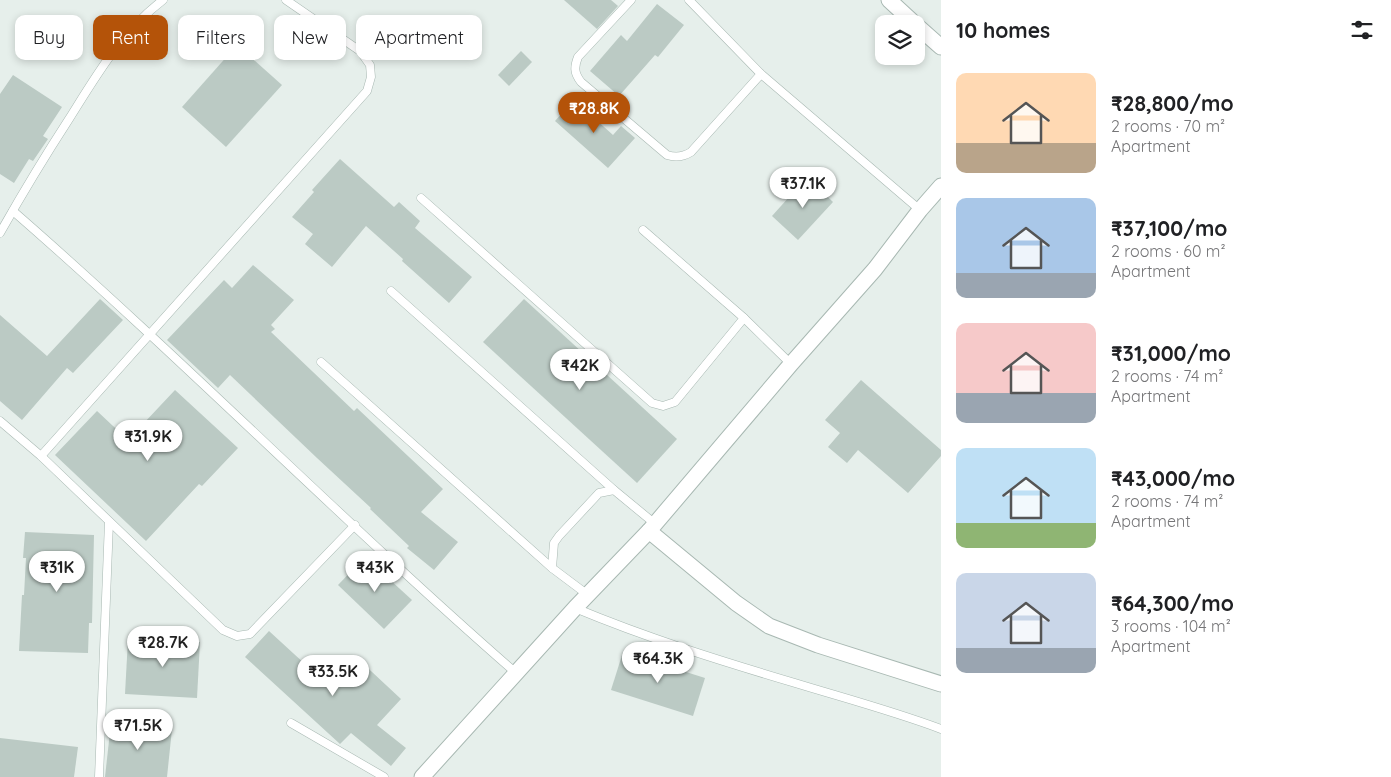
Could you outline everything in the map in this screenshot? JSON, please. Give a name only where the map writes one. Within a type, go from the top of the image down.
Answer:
[{"type":"street","points":[[889,0],[906,15]]},
{"type":"street","points":[[925,32],[941,47]]},
{"type":"street","points":[[422,777],[651,527],[875,269],[941,186]]},
{"type":"street","points":[[651,527],[736,604],[769,626],[818,645],[941,684]]},
{"type":"lane","points":[[0,233],[94,78],[122,40],[163,0]]},
{"type":"lane","points":[[41,456],[367,92],[371,77],[370,65],[360,51],[286,0]]},
{"type":"lane","points":[[632,0],[578,56],[575,65],[576,75],[581,82],[667,155],[675,157],[684,156],[691,152],[760,74]]},
{"type":"lane","points":[[689,0],[760,74],[920,210]]},
{"type":"lane","points":[[421,198],[652,402],[663,406],[675,402],[744,318]]},
{"type":"lane","points":[[13,211],[151,335],[450,616],[516,673]]},
{"type":"lane","points":[[643,230],[744,318],[791,364]]},
{"type":"lane","points":[[391,291],[614,490],[651,527]]},
{"type":"lane","points":[[321,362],[552,568],[588,595]]},
{"type":"lane","points":[[0,421],[41,456],[223,630],[237,636],[250,634],[355,525]]},
{"type":"lane","points":[[552,568],[554,543],[559,536],[599,493],[614,490]]},
{"type":"lane","points":[[99,777],[110,522]]},
{"type":"lane","points":[[575,608],[650,637],[751,670],[908,717],[941,730]]},
{"type":"lane","points":[[291,723],[384,777]]},
{"type":"building","points":[[564,0],[611,0],[618,6],[597,29]]},
{"type":"building","points":[[657,4],[684,25],[658,57],[655,55],[619,96],[590,71],[621,35],[627,41]]},
{"type":"building","points":[[521,51],[532,62],[509,86],[498,75]]},
{"type":"building","points":[[224,60],[254,60],[282,85],[226,147],[182,107]]},
{"type":"building","points":[[13,75],[62,107],[43,136],[48,139],[33,161],[29,159],[14,183],[0,174],[0,94]]},
{"type":"building","points":[[574,100],[613,135],[621,126],[635,138],[608,168],[555,121]]},
{"type":"building","points":[[340,159],[394,207],[399,202],[420,221],[415,228],[472,277],[449,303],[366,226],[332,267],[305,244],[313,234],[292,217],[314,192],[312,190]]},
{"type":"building","points":[[807,177],[833,202],[798,240],[772,216]]},
{"type":"building","points":[[253,265],[294,300],[271,325],[275,329],[271,332],[354,411],[357,408],[443,489],[421,512],[458,542],[434,570],[407,548],[409,546],[371,508],[230,375],[218,388],[167,340],[224,280],[232,288]]},
{"type":"building","points":[[100,299],[123,320],[73,373],[67,368],[22,420],[0,401],[0,315],[47,356]]},
{"type":"building","points":[[524,299],[677,439],[637,483],[483,342]]},
{"type":"building","points":[[861,380],[941,450],[941,456],[908,493],[858,450],[847,463],[828,447],[840,433],[825,420]]},
{"type":"building","points":[[175,390],[238,448],[202,486],[199,484],[146,541],[55,455],[97,411],[128,440]]},
{"type":"building","points":[[25,532],[94,535],[92,623],[89,623],[88,653],[19,651],[26,558],[23,558]]},
{"type":"building","points":[[365,557],[412,600],[384,629],[338,585]]},
{"type":"building","points":[[269,631],[330,687],[357,658],[401,699],[377,725],[406,748],[391,766],[351,733],[340,744],[245,657]]},
{"type":"building","points":[[128,639],[200,642],[197,698],[125,694]]},
{"type":"building","points":[[623,652],[705,678],[693,716],[611,690]]},
{"type":"building","points":[[111,723],[172,729],[167,777],[105,777]]},
{"type":"building","points":[[0,738],[78,747],[74,777],[0,777]]}]
